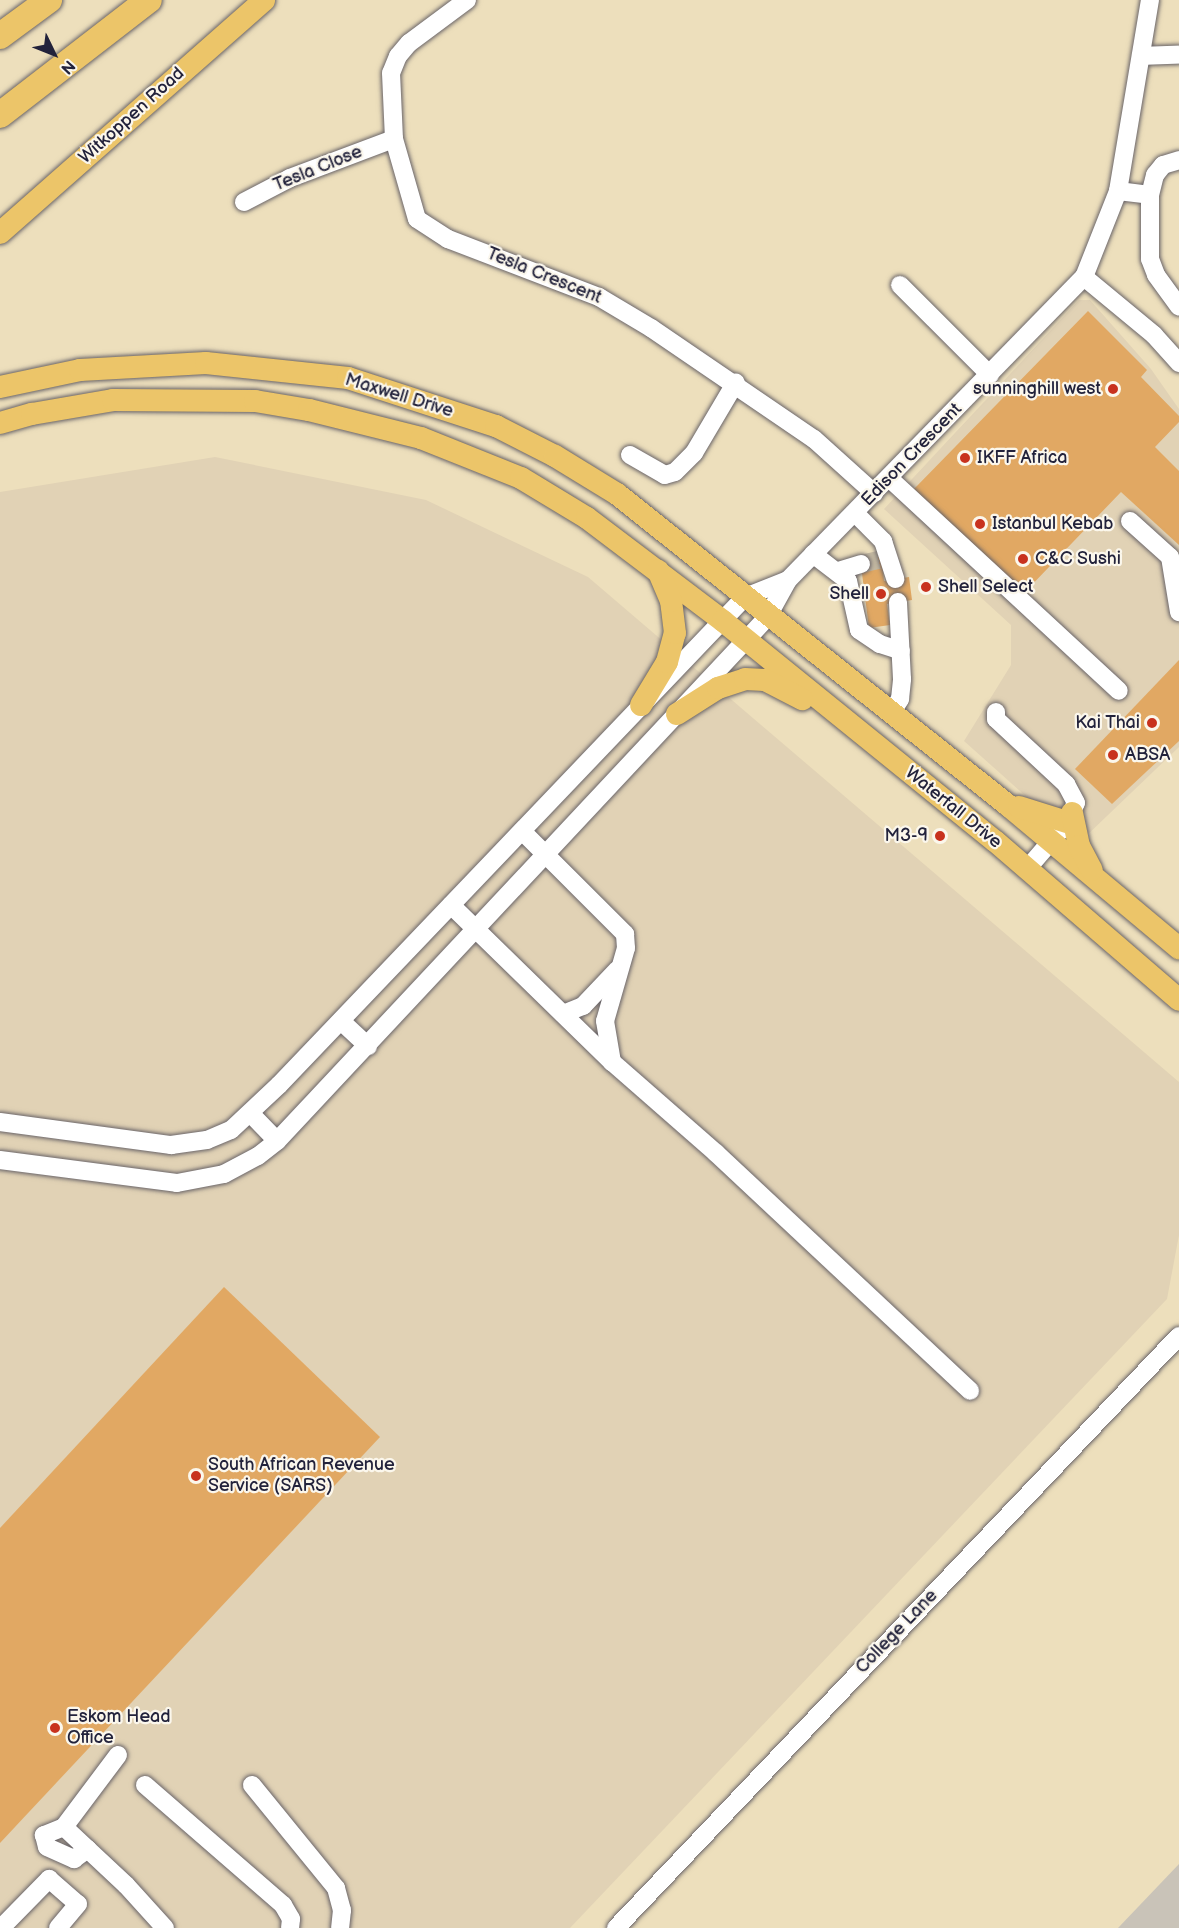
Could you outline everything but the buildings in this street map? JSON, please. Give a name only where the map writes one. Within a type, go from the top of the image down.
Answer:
[{"type":"highway","points":[[0,36],[49,0]]},
{"type":"highway","points":[[0,115],[149,0]]},
{"type":"main road","name":"Witkoppen Road","points":[[0,233],[264,0]]},
{"type":"main road","name":"Maxwell Drive","points":[[0,387],[80,370],[206,363],[348,378],[496,426],[555,456],[617,494],[745,597]]},
{"type":"main road","name":"Maxwell Drive","points":[[0,423],[113,400],[190,398],[309,410],[421,438],[521,478],[587,518],[723,621]]},
{"type":"main road","points":[[640,705],[667,662],[675,633],[671,600],[657,570]]},
{"type":"main road","name":"Waterfall Drive","points":[[745,597],[1009,806],[1179,948]]},
{"type":"main road","name":"Waterfall Drive","points":[[723,621],[1027,869],[1179,999]]},
{"type":"main road","points":[[677,714],[726,684],[755,678],[782,687],[842,718]]},
{"type":"main road","points":[[1009,806],[1069,818],[1079,846],[1097,878]]},
{"type":"street","name":"Tesla Crescent","points":[[467,0],[409,43],[398,56],[389,86],[394,139],[412,208],[426,227],[599,297],[736,382],[814,438],[874,493]]},
{"type":"street","name":"Edison Crescent","points":[[0,1160],[177,1184],[224,1174],[258,1156],[277,1140],[547,855],[768,616],[788,580],[1084,277],[1118,191],[1150,0]]},
{"type":"street","points":[[1141,56],[1179,55]]},
{"type":"street","name":"Tesla Close","points":[[244,202],[290,178],[394,139]]},
{"type":"street","points":[[1179,160],[1163,165],[1155,175],[1150,195],[1150,258],[1156,275],[1179,307]]},
{"type":"street","points":[[1118,191],[1150,195]]},
{"type":"street","points":[[1084,277],[1154,335],[1179,363]]},
{"type":"street","points":[[900,285],[990,375]]},
{"type":"street","points":[[630,456],[665,475],[675,472],[694,453],[736,382]]},
{"type":"street","points":[[889,478],[1119,691]]},
{"type":"street","points":[[855,513],[883,541],[886,558],[895,579]]},
{"type":"street","points":[[1130,521],[1170,557],[1179,612]]},
{"type":"street","points":[[813,554],[838,572],[852,588],[853,611],[860,630],[880,644],[901,651]]},
{"type":"street","points":[[838,572],[861,564]]},
{"type":"street","name":"Edison Crescent","points":[[0,1122],[171,1145],[207,1140],[231,1130],[251,1114],[341,1021],[745,597],[788,580]]},
{"type":"street","points":[[891,713],[900,699],[901,651],[897,602]]},
{"type":"street","points":[[996,712],[996,719],[1071,790],[1076,803],[1069,818],[1027,869]]},
{"type":"street","points":[[571,782],[593,803]]},
{"type":"street","points":[[522,831],[625,934],[621,966],[605,1021],[612,1062]]},
{"type":"street","points":[[451,904],[612,1062],[717,1153],[970,1391]]},
{"type":"street","points":[[563,1014],[583,1006],[621,966]]},
{"type":"street","points":[[341,1021],[368,1046]]},
{"type":"street","points":[[251,1114],[277,1140]]},
{"type":"street","name":"College Lane","points":[[616,1928],[1179,1336]]},
{"type":"street","points":[[88,1849],[74,1859],[47,1847],[44,1835],[54,1828],[64,1827],[118,1755]]},
{"type":"street","points":[[145,1785],[283,1905],[291,1919],[290,1928]]},
{"type":"street","points":[[252,1785],[336,1888],[342,1910],[340,1928]]},
{"type":"street","points":[[64,1827],[165,1928]]},
{"type":"street","points":[[1,1928],[49,1879],[78,1904],[58,1928]]},
{"type":"shaded area","points":[[1079,300],[1090,300],[1151,369],[1179,409],[1179,747],[1084,838],[1076,841],[964,741],[1011,665],[1011,625],[884,509]]},
{"type":"shaded area","points":[[215,457],[426,500],[588,577],[1179,1082],[1179,1235],[1167,1299],[570,1928],[0,1928],[0,492]]},
{"type":"shaded area","points":[[1179,1864],[1179,1928],[1118,1928]]},
{"type":"tunnel","points":[[861,564],[882,559]]},
{"type":"place","name":"sunninghill west","points":[[1113,389]]},
{"type":"place","name":"IKFF Africa","points":[[965,458]]},
{"type":"place","name":"Istanbul Kebab","points":[[980,524]]},
{"type":"place","name":"C&C Sushi","points":[[1023,559]]},
{"type":"place","name":"Shell Select","points":[[926,587]]},
{"type":"place","name":"Shell","points":[[881,594]]},
{"type":"place","name":"Kai Thai","points":[[1152,723]]},
{"type":"place","name":"ABSA","points":[[1113,755]]},
{"type":"place","name":"M3-9","points":[[940,836]]},
{"type":"place","name":"South African Revenue Service (SARS)","points":[[196,1476]]},
{"type":"place","name":"Eskom Head Office","points":[[55,1728]]}]
